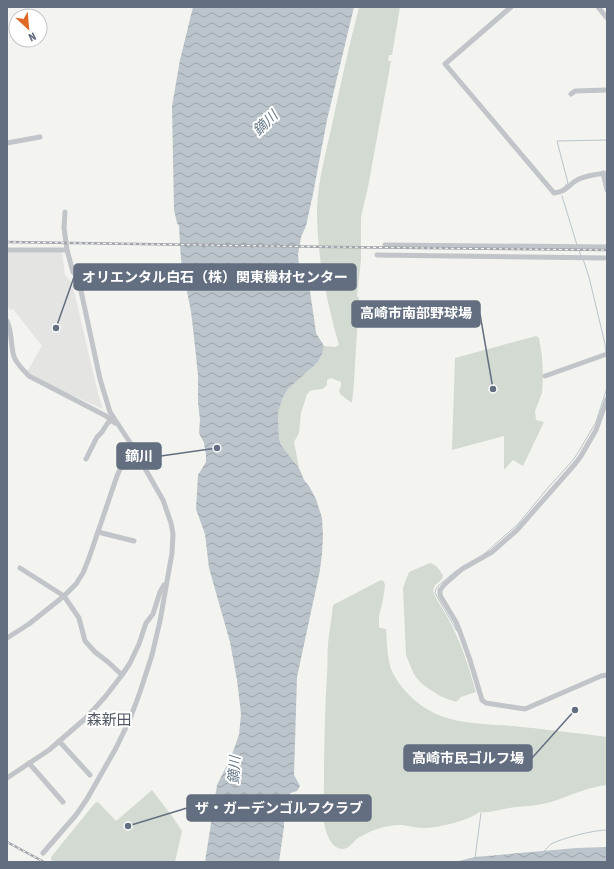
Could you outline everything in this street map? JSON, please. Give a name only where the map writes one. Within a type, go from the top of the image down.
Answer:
[{"type":"street","points":[[511,7],[444,64],[554,193],[565,190],[578,179],[605,173],[607,190]]},
{"type":"street","points":[[598,7],[607,18]]},
{"type":"street","points":[[571,94],[576,91],[607,90]]},
{"type":"street","points":[[7,143],[40,137]]},
{"type":"street","points":[[65,212],[64,228],[67,250],[73,272],[78,277],[100,379],[112,419]]},
{"type":"street","points":[[385,244],[607,247]]},
{"type":"street","points":[[7,250],[67,250]]},
{"type":"street","points":[[377,255],[607,258]]},
{"type":"street","points":[[7,321],[14,358],[25,373],[112,419],[119,427],[131,444],[163,500],[172,523],[173,534],[172,552],[160,621],[152,655],[130,719],[116,748],[88,798],[76,815],[43,853]]},
{"type":"street","points":[[545,376],[607,354]]},
{"type":"street","points":[[607,399],[596,430],[575,464],[517,530],[492,552],[457,573],[442,586],[440,592],[441,597],[456,622],[470,660],[482,700],[486,703],[525,709],[601,676],[607,675]]},
{"type":"street","points":[[86,458],[97,437],[112,419]]},
{"type":"street","points":[[7,638],[29,624],[64,596],[76,584],[83,573],[117,476],[131,444]]},
{"type":"street","points":[[98,532],[134,542]]},
{"type":"street","points":[[20,568],[64,596],[79,618],[85,641],[95,652],[122,675]]},
{"type":"street","points":[[7,778],[49,750],[86,718],[105,697],[130,662],[139,644],[146,623],[153,614],[160,592],[166,582]]},
{"type":"street","points":[[59,741],[90,775]]},
{"type":"street","points":[[29,763],[63,802]]},
{"type":"shaded area","points":[[359,7],[400,7],[392,55],[389,55],[388,61],[391,61],[368,187],[361,217],[361,260],[357,296],[359,298],[352,403],[341,395],[339,391],[341,382],[331,378],[327,380],[327,385],[323,389],[313,390],[307,394],[301,413],[299,433],[294,442],[299,468],[281,445],[279,438],[278,412],[283,397],[288,389],[318,362],[324,346],[335,347],[339,345],[323,278],[317,227],[317,209],[323,167]]},
{"type":"shaded area","points":[[7,252],[62,252],[65,275],[72,283],[103,409],[60,390],[27,372],[42,346],[13,309],[10,310],[7,305]]},
{"type":"shaded area","points":[[536,336],[539,338],[543,375],[542,393],[535,411],[536,420],[544,422],[523,466],[513,460],[504,470],[504,436],[452,450],[455,358]]},
{"type":"shaded area","points":[[430,563],[438,568],[443,576],[433,590],[434,594],[459,640],[476,692],[461,697],[456,702],[440,696],[422,684],[415,676],[406,655],[403,588],[409,572]]},
{"type":"shaded area","points":[[382,580],[385,585],[379,616],[379,627],[386,629],[387,649],[391,669],[399,684],[410,696],[433,712],[458,721],[536,728],[607,737],[607,785],[546,803],[490,812],[479,812],[461,821],[443,825],[427,828],[401,825],[384,827],[358,838],[344,849],[338,848],[334,845],[329,839],[325,828],[323,809],[327,666],[333,605]]},
{"type":"shaded area","points":[[152,790],[182,831],[175,862],[53,862],[51,857],[95,803],[99,803],[116,821]]},
{"type":"water","points":[[193,7],[354,7],[327,120],[313,194],[306,226],[301,237],[298,255],[299,265],[309,285],[316,333],[324,346],[318,362],[288,389],[283,397],[278,412],[279,438],[281,445],[299,468],[304,480],[316,499],[322,518],[323,536],[320,570],[297,677],[294,775],[300,786],[297,791],[290,793],[284,811],[284,827],[279,862],[205,862],[217,785],[231,757],[239,735],[241,714],[230,642],[209,568],[205,534],[196,509],[198,475],[206,462],[206,455],[204,443],[199,433],[200,420],[198,375],[194,337],[191,312],[181,260],[179,226],[174,210],[172,106],[180,60]]},
{"type":"water","points":[[607,847],[607,862],[454,862],[475,857],[577,848]]},
{"type":"waterway","points":[[563,188],[568,183],[557,141],[607,140]]},
{"type":"waterway","points":[[562,196],[577,245]]},
{"type":"waterway","points":[[579,250],[581,256]]},
{"type":"waterway","points":[[583,259],[589,277],[606,353]]},
{"type":"waterway","points":[[484,554],[518,524],[573,460],[596,422],[607,384]]},
{"type":"waterway","points":[[457,570],[438,586],[435,593],[457,631]]},
{"type":"waterway","points":[[475,858],[481,813]]},
{"type":"waterway","points":[[544,851],[551,844],[563,839],[586,833],[607,830]]},
{"type":"railway","points":[[7,242],[607,250]]},
{"type":"railway","points":[[7,842],[44,862]]},
{"type":"place","name":"オリエンタル白石（株）関東機材センター","points":[[56,328]]},
{"type":"place","name":"高崎市南部野球場","points":[[493,389]]},
{"type":"place","name":"鏑川","points":[[217,448]]},
{"type":"place","name":"高崎市民ゴルフ場","points":[[575,710]]},
{"type":"place","name":"ザ・ガーデンゴルフクラブ","points":[[128,826]]},
{"type":"district","name":"森新田","points":[[109,720]]}]
